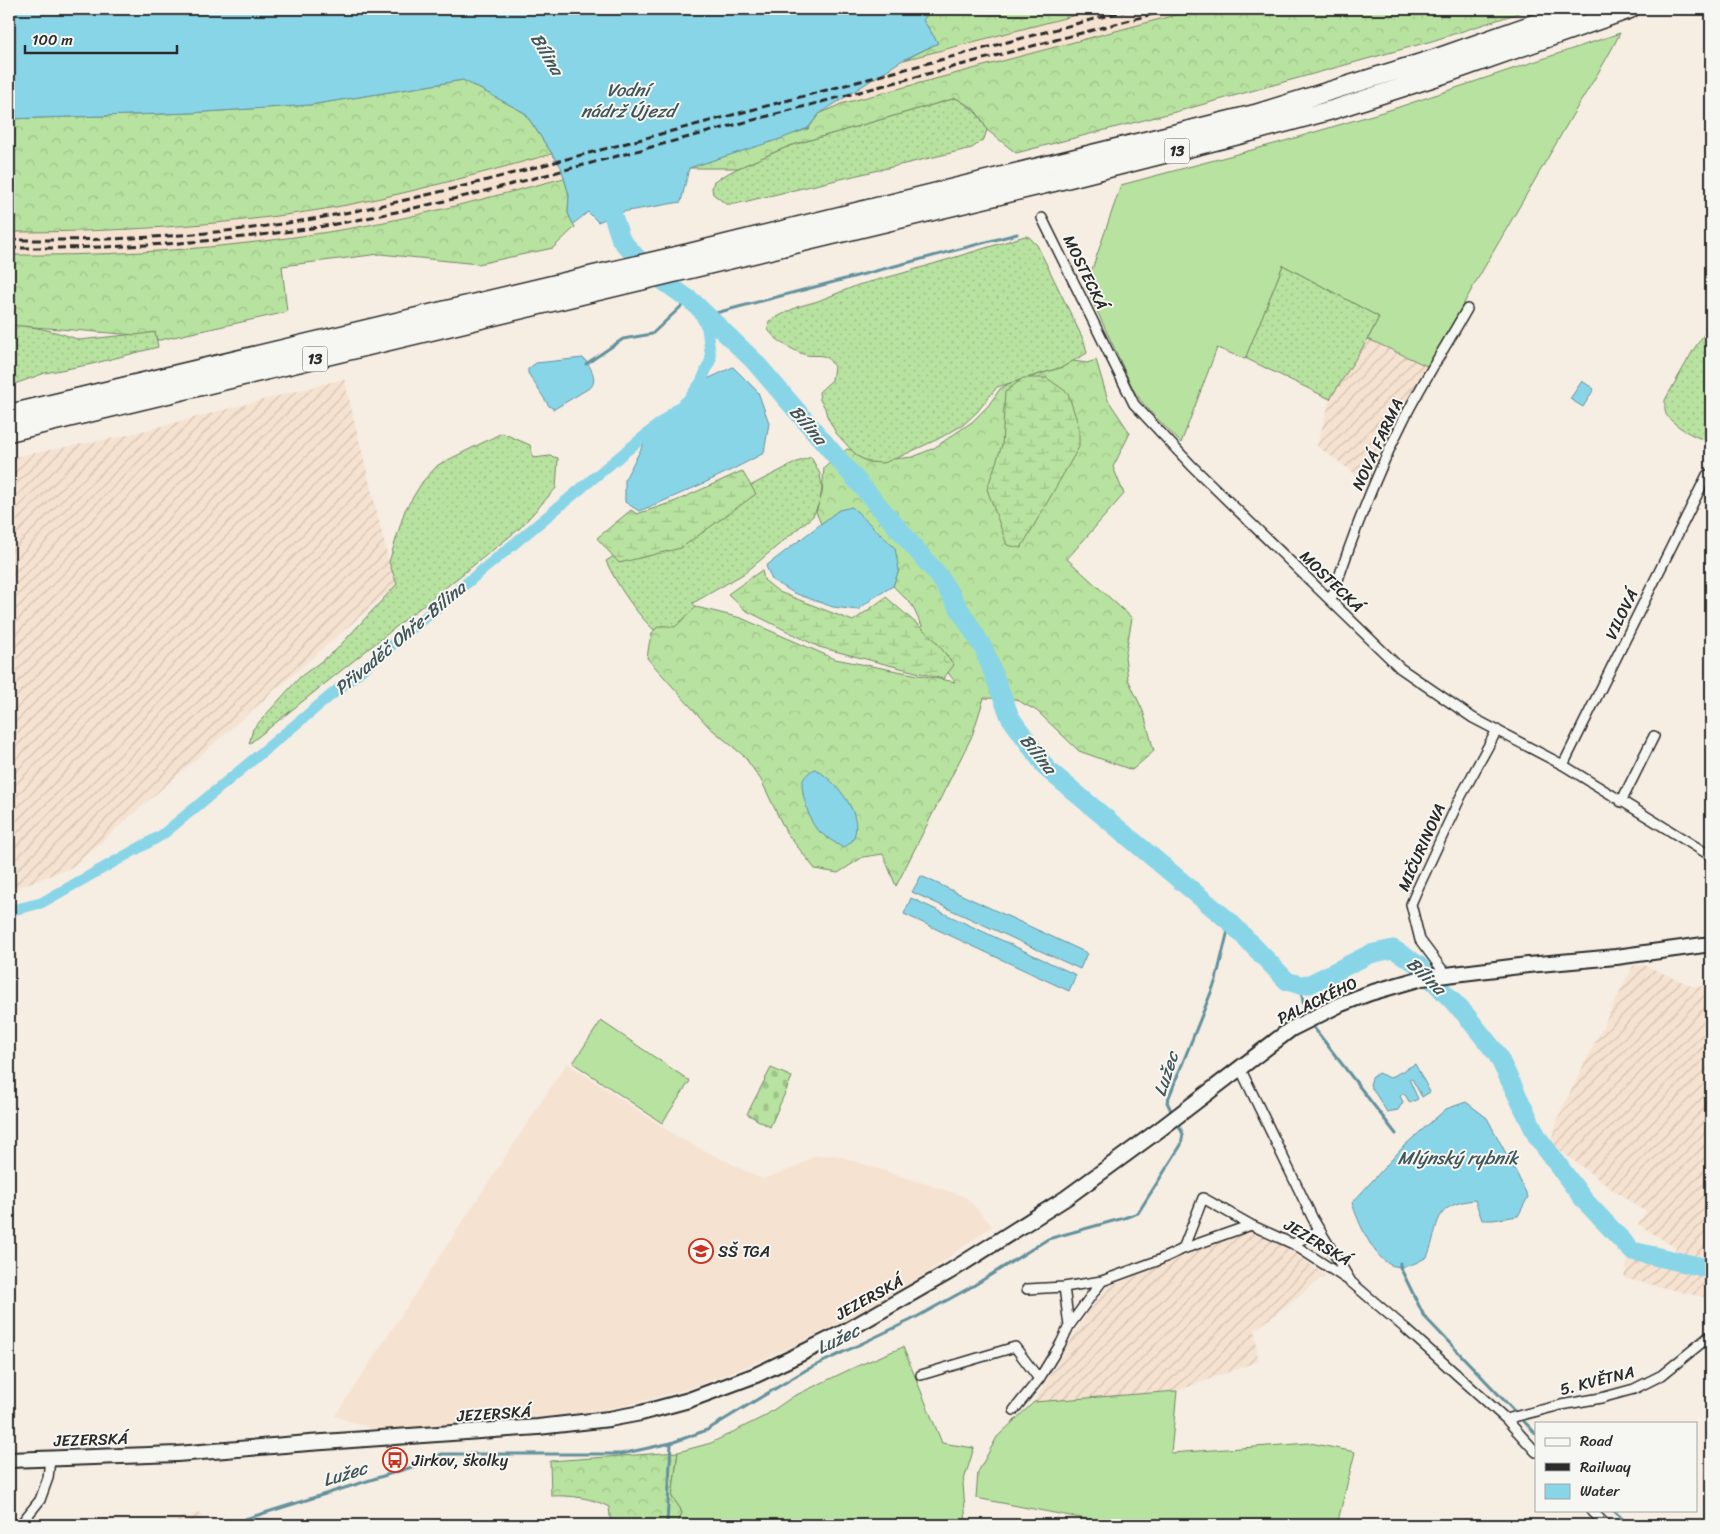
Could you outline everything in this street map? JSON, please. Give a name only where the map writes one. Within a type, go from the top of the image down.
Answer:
[{"type":"highway","name":"13","points":[[9,414],[689,253],[1255,114],[1437,58],[1576,9]]},
{"type":"highway","name":"13","points":[[9,432],[1063,180],[1332,110],[1444,74],[1630,9]]},
{"type":"street","name":"MOSTECKÁ","points":[[1042,218],[1134,404],[1192,466],[1400,668],[1472,718],[1562,765],[1711,856]]},
{"type":"street","name":"NOVÁ FARMA","points":[[1331,601],[1349,547],[1382,465],[1403,420],[1467,309]]},
{"type":"street","name":"VILOVÁ","points":[[1562,765],[1707,475]]},
{"type":"street","name":"MIČURINOVA","points":[[1447,976],[1420,940],[1411,904],[1461,796],[1497,730]]},
{"type":"street","points":[[1621,802],[1654,736]]},
{"type":"street","name":"PALACKÉHO","points":[[949,1272],[1066,1198],[1292,1029],[1342,1004],[1370,993],[1422,978],[1528,965],[1616,957],[1711,944]]},
{"type":"street","points":[[1240,1068],[1320,1230],[1351,1282]]},
{"type":"street","name":"JEZERSKÁ","points":[[1183,1249],[1203,1198],[1251,1225],[1293,1244],[1351,1282],[1406,1329],[1506,1419],[1535,1451]]},
{"type":"street","points":[[1027,1289],[1064,1287],[1102,1281],[1251,1225]]},
{"type":"street","points":[[1293,1244],[1320,1230]]},
{"type":"street","name":"JEZERSKÁ","points":[[9,1460],[177,1454],[609,1420],[689,1400],[756,1375],[846,1331],[949,1272]]},
{"type":"street","points":[[1014,1410],[1039,1379],[1070,1326],[1102,1281]]},
{"type":"street","points":[[1064,1287],[1070,1326]]},
{"type":"street","name":"5. KVĚTNA","points":[[1506,1419],[1634,1389],[1662,1375],[1711,1335]]},
{"type":"street","points":[[921,1375],[1015,1347],[1039,1379]]},
{"type":"street","points":[[20,1525],[40,1500],[48,1478],[50,1458]]},
{"type":"street","points":[[1593,1512],[1606,1525]]},
{"type":"shaded area","points":[[1099,9],[1198,9],[417,215],[330,232],[243,244],[155,253],[79,256],[9,255],[9,232],[153,229],[240,221],[326,208],[410,190]]},
{"type":"shaded area","points":[[1368,339],[1429,367],[1371,483],[1365,481],[1317,446],[1330,399]]},
{"type":"shaded area","points":[[344,379],[389,562],[397,584],[72,867],[9,891],[9,458],[120,437]]},
{"type":"shaded area","points":[[1644,965],[1694,987],[1711,985],[1711,1263],[1673,1254],[1676,1248],[1638,1224],[1646,1212],[1609,1187],[1553,1145],[1551,1141],[1559,1115],[1633,966]]},
{"type":"shaded area","name":"SŠ TGA","points":[[567,1063],[679,1138],[762,1179],[792,1169],[814,1156],[835,1155],[966,1197],[992,1226],[924,1275],[847,1319],[791,1347],[687,1389],[602,1410],[531,1419],[374,1429],[335,1416]]},
{"type":"shaded area","points":[[1250,1230],[1295,1253],[1325,1275],[1255,1330],[1258,1361],[1177,1391],[1034,1402],[1086,1315],[1108,1287]]},
{"type":"shaded area","points":[[1629,1256],[1711,1277],[1711,1299],[1624,1278]]},
{"type":"shaded area","points":[[201,1513],[204,1525],[153,1525],[155,1524]]},
{"type":"green space","points":[[929,9],[1099,9],[904,60],[938,43],[923,20],[930,11]]},
{"type":"green space","points":[[1198,9],[1531,9],[1432,41],[1179,111],[1016,153],[987,130],[974,109],[956,98],[789,146],[738,168],[689,168],[808,129],[819,114],[841,104]]},
{"type":"green space","points":[[1620,33],[1429,367],[1368,339],[1379,317],[1283,265],[1245,359],[1217,348],[1181,443],[1145,406],[1134,391],[1086,287],[1121,185],[1278,143],[1396,108]]},
{"type":"green space","points":[[463,80],[525,113],[552,154],[382,198],[286,215],[167,227],[9,232],[9,119],[190,113],[310,105]]},
{"type":"green space","points":[[956,98],[975,111],[987,130],[984,139],[972,148],[735,204],[726,204],[713,194],[714,181],[738,168],[789,146]]},
{"type":"green space","points":[[564,178],[569,195],[568,213],[575,227],[553,248],[478,264],[380,254],[282,266],[287,312],[160,340],[157,340],[155,332],[136,335],[9,325],[9,255],[130,253],[288,238],[417,215]]},
{"type":"green space","points":[[1025,236],[1029,237],[1037,245],[1084,341],[1087,353],[1063,367],[997,387],[977,412],[963,425],[884,464],[868,462],[857,456],[836,433],[820,400],[819,392],[832,380],[834,367],[825,357],[802,354],[785,345],[770,333],[768,329],[769,321],[797,307],[858,285]]},
{"type":"green space","points":[[1283,265],[1379,317],[1368,339],[1330,399],[1245,358]]},
{"type":"green space","points":[[1711,324],[1711,432],[1705,439],[1690,434],[1670,419],[1665,412],[1665,400],[1694,349]]},
{"type":"green space","points":[[9,325],[45,330],[79,340],[155,332],[158,347],[92,364],[45,373],[9,386]]},
{"type":"green space","points":[[1096,360],[1108,400],[1130,433],[1113,467],[1124,494],[1067,559],[1132,618],[1125,657],[1128,679],[1143,711],[1154,751],[1132,770],[1079,751],[1037,711],[1015,699],[984,698],[972,736],[896,886],[883,854],[863,857],[838,873],[815,869],[786,832],[761,780],[744,756],[708,726],[647,658],[654,630],[664,626],[675,627],[696,607],[741,618],[835,659],[955,682],[935,655],[912,605],[893,586],[899,570],[839,510],[821,524],[816,512],[822,494],[824,468],[847,449],[852,450],[857,456],[868,462],[884,463],[893,459],[913,457],[934,448],[972,422],[988,406],[1000,389],[1008,384],[1063,367],[1073,361],[1087,363]]},
{"type":"green space","points":[[1023,378],[1047,378],[1068,393],[1079,427],[1079,447],[1021,548],[1007,545],[987,489],[1002,445],[1005,392]]},
{"type":"green space","points":[[502,433],[530,445],[533,458],[550,456],[558,458],[556,488],[519,529],[249,744],[253,729],[300,677],[335,651],[397,584],[389,562],[405,510],[423,481],[438,465]]},
{"type":"green space","points":[[811,457],[820,474],[822,488],[820,501],[813,516],[745,573],[693,603],[696,607],[675,628],[661,626],[654,630],[627,598],[606,561],[797,462]]},
{"type":"green space","points":[[742,471],[756,494],[681,548],[619,563],[597,538],[631,510],[637,514],[676,501]]},
{"type":"green space","points":[[762,570],[764,580],[779,592],[853,621],[886,597],[934,639],[954,665],[943,679],[819,647],[745,610],[728,594]]},
{"type":"green space","points":[[601,1021],[690,1081],[662,1123],[573,1063]]},
{"type":"green space","points":[[771,1068],[792,1077],[770,1127],[747,1114]]},
{"type":"green space","points":[[903,1347],[942,1443],[974,1448],[963,1483],[966,1525],[677,1525],[682,1513],[672,1497],[678,1452],[711,1443],[763,1417],[794,1396]]},
{"type":"green space","points":[[1177,1391],[1171,1453],[1310,1443],[1355,1452],[1337,1525],[1117,1525],[976,1498],[978,1472],[997,1437],[1034,1402]]},
{"type":"green space","points":[[678,1452],[672,1497],[682,1513],[677,1525],[611,1525],[609,1507],[603,1504],[581,1498],[551,1496],[550,1461]]},
{"type":"water","name":"Vodní nádrž Újezd","points":[[9,9],[929,9],[930,11],[923,20],[938,43],[901,61],[819,114],[808,128],[783,138],[689,168],[681,202],[622,212],[598,222],[588,212],[573,224],[568,213],[569,195],[561,167],[525,113],[463,80],[310,105],[190,113],[9,119]]},
{"type":"water","points":[[583,358],[593,376],[594,380],[591,387],[554,409],[549,406],[528,373],[528,369],[536,363]]},
{"type":"water","points":[[733,367],[758,392],[769,423],[764,453],[702,484],[639,511],[625,502],[625,479],[650,432],[688,400],[701,382]]},
{"type":"water","points":[[1582,381],[1594,389],[1583,407],[1570,399]]},
{"type":"water","points":[[852,507],[895,548],[899,570],[893,586],[858,610],[833,607],[794,593],[772,580],[766,566],[839,510]]},
{"type":"water","points":[[815,769],[831,781],[847,800],[852,810],[856,831],[851,842],[843,848],[819,831],[809,816],[802,783],[807,774]]},
{"type":"water","points":[[921,876],[1087,953],[1080,969],[912,892]]},
{"type":"water","points":[[911,898],[1076,975],[1069,991],[904,914]]},
{"type":"water","points":[[1415,1064],[1430,1092],[1422,1097],[1412,1079],[1409,1079],[1418,1099],[1410,1103],[1404,1093],[1400,1096],[1403,1102],[1398,1110],[1387,1112],[1370,1085],[1372,1078],[1378,1073],[1390,1078]]},
{"type":"water","name":"Mlýnský rybník","points":[[1466,1102],[1487,1118],[1528,1197],[1518,1216],[1493,1220],[1482,1220],[1475,1200],[1450,1206],[1439,1218],[1427,1257],[1407,1266],[1398,1267],[1387,1263],[1380,1257],[1368,1239],[1352,1203],[1405,1145],[1446,1109]]},
{"type":"waterway","name":"Bílina","points":[[605,191],[621,240],[648,270],[694,303],[754,361],[939,576],[984,649],[1010,717],[1047,769],[1230,922],[1287,981],[1300,985],[1310,984],[1370,954],[1393,949],[1417,964],[1465,1014],[1497,1054],[1538,1138],[1584,1200],[1632,1251],[1711,1269]]},
{"type":"waterway","points":[[708,315],[1017,234]]},
{"type":"waterway","points":[[586,364],[623,339],[652,334],[689,299]]},
{"type":"waterway","name":"Přivaděč Ohře-Bílina","points":[[9,911],[41,903],[162,835],[688,400],[701,382],[711,359],[707,328],[694,303]]},
{"type":"waterway","name":"Lužec","points":[[1173,1115],[1167,1102],[1216,980],[1230,922]]},
{"type":"waterway","points":[[1300,985],[1306,1017]]},
{"type":"waterway","points":[[1311,1024],[1396,1134]]},
{"type":"waterway","name":"Lužec","points":[[235,1525],[245,1519],[412,1467],[442,1454],[621,1454],[671,1443],[707,1430],[806,1370],[911,1320],[973,1286],[1048,1239],[1138,1213],[1181,1145],[1183,1134],[1176,1120]]},
{"type":"waterway","points":[[1400,1263],[1400,1267],[1424,1316],[1535,1433]]},
{"type":"waterway","points":[[667,1525],[671,1443]]},
{"type":"waterway","points":[[1615,1512],[1629,1525]]},
{"type":"railway","points":[[9,240],[129,238],[209,233],[289,223],[366,209],[476,183],[1132,9]]},
{"type":"railway","points":[[9,248],[170,244],[290,231],[386,214],[478,193],[1172,9]]},
{"type":"place","name":"SŠ TGA","points":[[701,1251]]},
{"type":"place","name":"Jirkov, školky","points":[[395,1460]]}]
